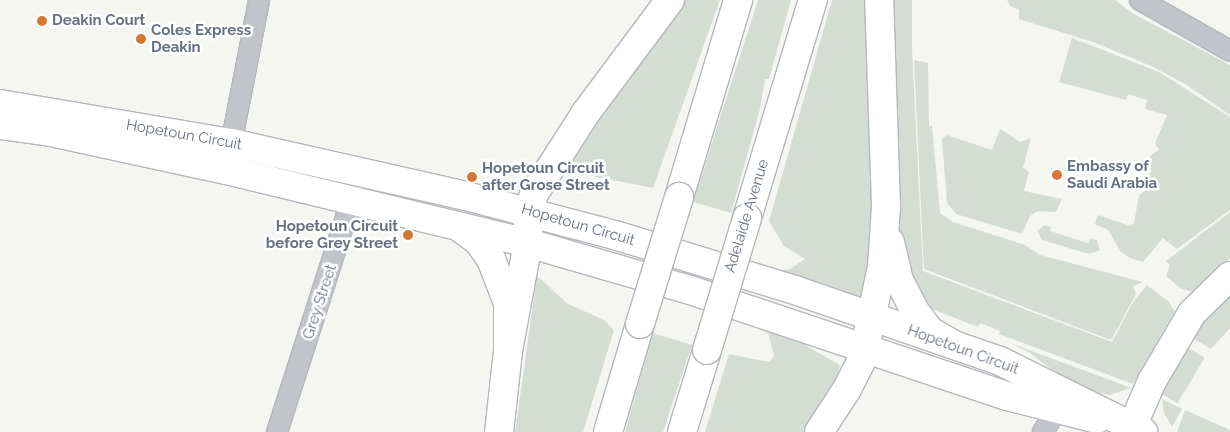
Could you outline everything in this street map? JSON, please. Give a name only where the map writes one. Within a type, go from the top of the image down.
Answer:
[{"type":"main road","points":[[499,432],[508,351],[528,243],[528,211],[554,160],[670,0]]},
{"type":"main road","points":[[608,432],[738,0]]},
{"type":"main road","name":"Adelaide Avenue","points":[[682,432],[813,0]]},
{"type":"main road","points":[[819,432],[848,389],[865,347],[884,253],[886,206],[879,0]]},
{"type":"main road","name":"Hopetoun Circuit","points":[[1,118],[232,143],[528,211],[692,258],[954,345],[1054,411]]},
{"type":"main road","name":"Hopetoun Circuit","points":[[1,118],[51,132],[352,199],[528,243],[643,275],[1054,411],[1137,430]]},
{"type":"main road","name":"Grey Street","points":[[352,199],[360,171]]},
{"type":"main road","points":[[886,206],[896,269],[910,304],[925,326],[954,345]]},
{"type":"main road","points":[[458,226],[484,248],[501,278],[508,303],[508,351]]},
{"type":"main road","points":[[1137,430],[1152,381],[1192,313],[1230,276]]},
{"type":"street","points":[[226,170],[259,0]]},
{"type":"street","points":[[1140,0],[1230,51]]},
{"type":"street","name":"Grey Street","points":[[277,432],[352,199]]},
{"type":"shaded area","points":[[678,0],[720,0],[653,188],[567,171],[590,123]]},
{"type":"shaded area","points":[[758,0],[791,0],[769,79],[765,79],[760,109],[731,213],[693,202]]},
{"type":"shaded area","points":[[832,0],[870,0],[876,233],[862,299],[771,271],[790,269],[805,259],[784,246],[769,221]]},
{"type":"shaded area","points":[[892,0],[912,0],[912,49],[923,271],[1112,342],[1133,302],[1147,285],[1168,301],[1175,311],[1133,384],[999,334],[1000,331],[980,323],[978,327],[924,306],[899,246]]},
{"type":"shaded area","points":[[1007,0],[1115,0],[1132,13],[1230,65],[1230,115],[1185,84],[1151,66],[1093,42],[1019,19],[1019,9],[1011,7]]},
{"type":"shaded area","points":[[1072,38],[1159,72],[1230,117],[1230,210],[1177,249],[1163,238],[1143,262],[1130,258],[1121,252],[1108,230],[1095,224],[1098,215],[1130,226],[1134,223],[1139,195],[1146,190],[1142,183],[1144,176],[1152,171],[1148,163],[1151,155],[1159,150],[1155,143],[1167,115],[1145,109],[1147,100],[1128,94],[1126,100],[1059,82]]},
{"type":"shaded area","points":[[914,60],[928,63],[929,126],[932,126],[940,213],[953,222],[1025,245],[1040,255],[1143,282],[1133,286],[1136,294],[1111,340],[924,269]]},
{"type":"shaded area","points":[[1000,129],[1020,142],[1031,138],[1023,168],[1029,172],[1024,191],[1062,199],[1056,212],[1038,211],[1030,216],[1022,234],[956,214],[947,203],[942,139],[947,135],[992,150]]},
{"type":"shaded area","points":[[1230,212],[1230,258],[1193,292],[1180,288],[1166,276],[1170,265],[1166,261]]},
{"type":"shaded area","points":[[1045,225],[1051,227],[1050,231],[1088,243],[1090,238],[1097,240],[1100,250],[1089,254],[1042,240],[1037,231]]},
{"type":"shaded area","points":[[537,276],[568,304],[604,320],[614,330],[583,432],[515,432]]},
{"type":"shaded area","points":[[1230,292],[1230,328],[1211,349],[1191,337]]},
{"type":"shaded area","points":[[752,323],[784,333],[840,365],[838,374],[840,377],[809,432],[705,432],[729,354],[769,362],[774,356],[768,333]]},
{"type":"shaded area","points":[[653,333],[692,345],[663,432],[625,432]]},
{"type":"shaded area","points":[[1010,343],[1130,388],[1110,395],[1090,392],[1071,384],[1030,353]]},
{"type":"shaded area","points":[[1185,346],[1205,358],[1177,403],[1158,391]]},
{"type":"shaded area","points":[[1162,399],[1182,409],[1172,427],[1164,413]]},
{"type":"shaded area","points":[[1185,410],[1230,430],[1230,432],[1177,432]]},
{"type":"place","name":"Deakin Court","points":[[42,21]]},
{"type":"place","name":"Coles Express Deakin","points":[[141,39]]},
{"type":"place","name":"Embassy of Saudi Arabia","points":[[1057,175]]},
{"type":"place","name":"Hopetoun Circuit after Grose Street","points":[[472,177]]},
{"type":"place","name":"Hopetoun Circuit before Grey Street","points":[[408,235]]}]
